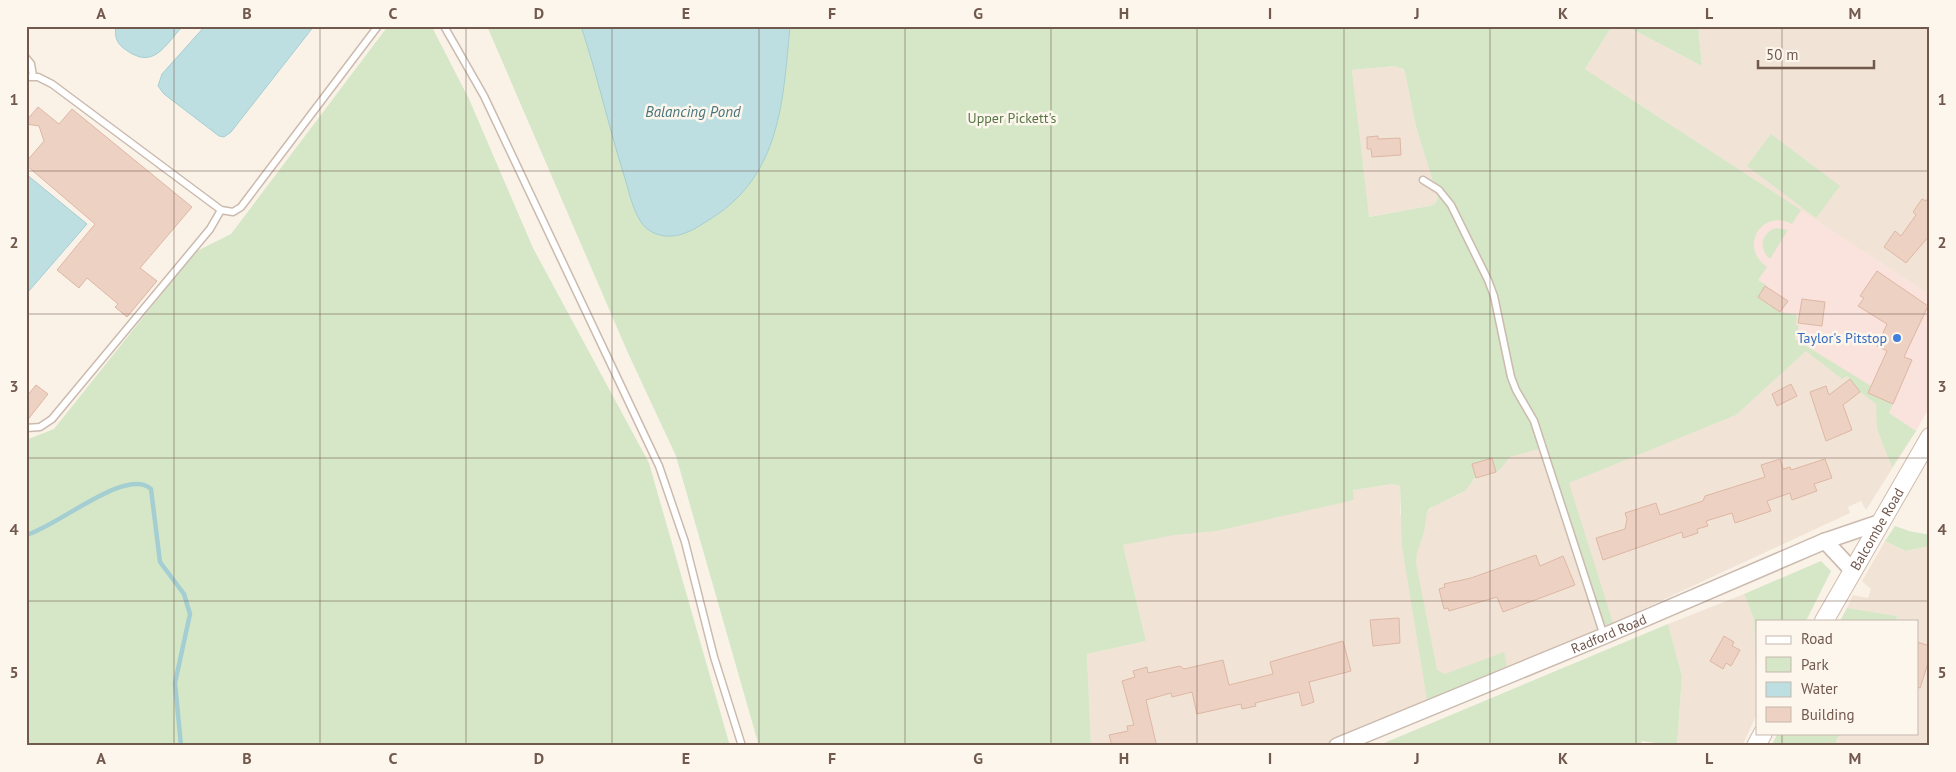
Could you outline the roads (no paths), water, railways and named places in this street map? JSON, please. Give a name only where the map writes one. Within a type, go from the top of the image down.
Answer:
[{"type":"main road","name":"Balcombe Road","points":[[1825,620],[1930,437]]},
{"type":"main road","points":[[1756,746],[1762,734]]},
{"type":"street","name":"Radford Road","points":[[1337,746],[1604,636],[1825,541],[1881,522]]},
{"type":"street","points":[[1825,541],[1852,570]]},
{"type":"lane","points":[[26,58],[31,64],[30,77],[43,79],[59,88],[221,210],[233,212],[241,206],[378,26]]},
{"type":"lane","points":[[444,26],[484,96],[659,466],[685,542],[714,657],[742,746]]},
{"type":"lane","points":[[1423,180],[1439,190],[1454,209],[1492,289],[1511,377],[1516,390],[1534,421],[1604,636]]},
{"type":"lane","points":[[26,428],[40,427],[52,419],[210,228],[221,210]]},
{"type":"water","points":[[116,26],[183,26],[158,53],[144,58],[136,56],[120,45],[115,34]]},
{"type":"water","points":[[205,26],[314,26],[231,132],[224,137],[219,136],[164,94],[158,86],[162,74]]},
{"type":"water","name":"Balancing Pond","points":[[581,26],[790,26],[785,81],[780,108],[774,133],[765,157],[752,180],[735,200],[712,218],[689,232],[674,236],[656,234],[645,227],[638,217],[630,198]]},
{"type":"water","points":[[26,174],[87,224],[28,292],[26,291]]},
{"type":"waterway","points":[[26,535],[39,530],[109,491],[126,485],[140,484],[151,489],[160,562],[184,594],[190,614],[175,683],[181,746]]},
{"type":"place","name":"Taylor's Pitstop","points":[[1897,338]]},
{"type":"park label","name":"Upper Pickett's","points":[[1012,118]]}]
